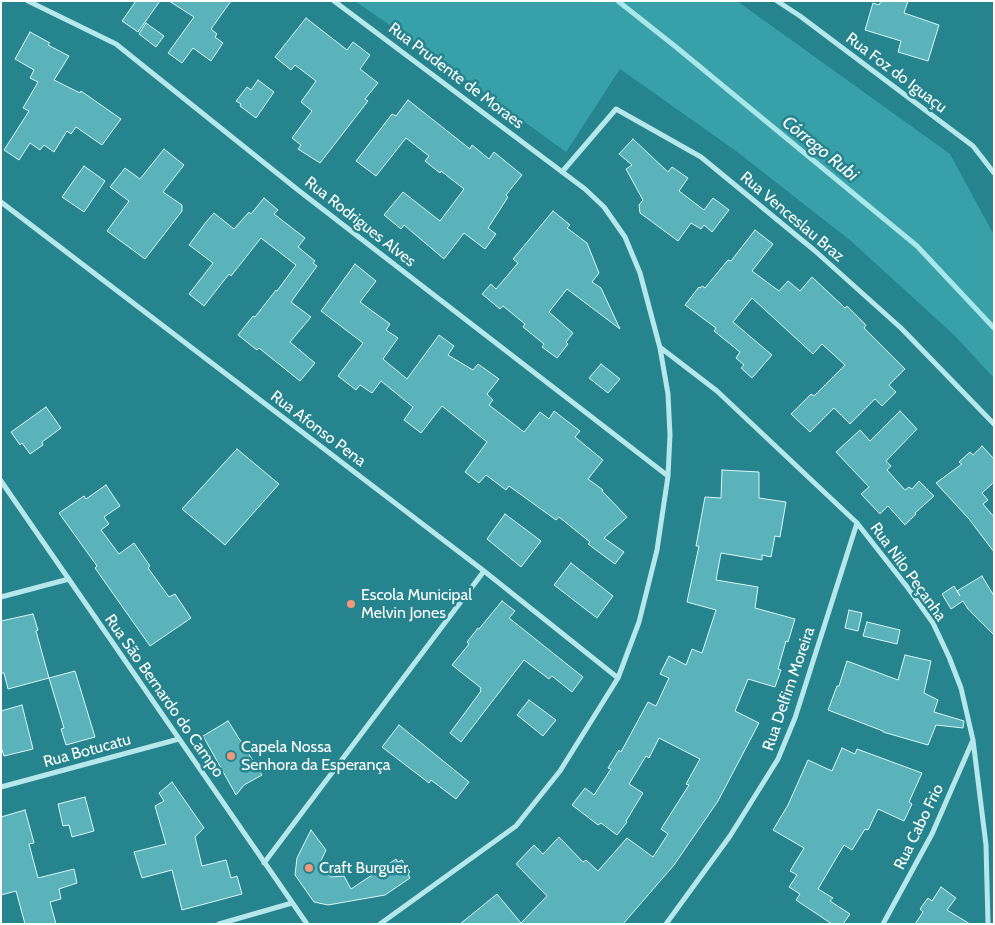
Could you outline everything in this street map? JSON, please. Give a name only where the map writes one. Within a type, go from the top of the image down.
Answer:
[{"type":"street","name":"Rua Rodrigues Alves","points":[[28,1],[116,44],[298,190],[668,476]]},
{"type":"street","name":"Rua Prudente de Moraes","points":[[334,1],[585,189],[604,206],[625,237],[640,273],[660,348],[668,394],[670,435],[668,476],[657,550],[639,622],[618,678],[560,771],[516,826],[380,924]]},
{"type":"street","name":"Rua Foz do Iguaçu","points":[[777,1],[800,16],[973,146],[994,173]]},
{"type":"street","name":"Rua Venceslau Braz","points":[[562,172],[616,109],[701,157],[814,250],[894,322],[994,424]]},
{"type":"street","name":"Rua Afonso Pena","points":[[1,202],[484,571],[618,678]]},
{"type":"street","name":"Rua Nilo Peçanha","points":[[660,348],[717,391],[857,524],[933,623],[961,688],[974,740],[986,844],[988,924]]},
{"type":"street","name":"Rua São Bernardo do Campo","points":[[1,481],[307,924]]},
{"type":"street","name":"Rua Delfim Moreira","points":[[666,924],[730,836],[778,759],[795,718],[857,524]]},
{"type":"street","points":[[264,863],[484,571]]},
{"type":"street","points":[[1,597],[68,579]]},
{"type":"street","name":"Rua Botucatu","points":[[1,787],[179,739]]},
{"type":"street","name":"Rua Cabo Frio","points":[[884,924],[932,834],[974,740]]},
{"type":"street","points":[[219,924],[292,903]]},
{"type":"green space","points":[[355,1],[737,1],[950,154],[994,235],[994,378],[954,335],[851,241],[736,151],[620,69],[566,152]]},
{"type":"building","points":[[136,1],[160,1],[138,32],[122,21]]},
{"type":"building","points":[[169,1],[231,1],[211,29],[217,34],[215,37],[223,43],[211,61],[193,48],[182,63],[168,53],[194,17]]},
{"type":"building","points":[[881,1],[908,1],[904,13],[939,25],[928,61],[898,52],[901,41],[865,30],[873,3],[879,5]]},
{"type":"building","points":[[306,18],[347,50],[353,42],[370,55],[360,69],[378,83],[365,99],[368,101],[320,163],[298,149],[301,145],[292,138],[312,111],[301,102],[316,81],[295,65],[291,70],[275,57]]},
{"type":"building","points":[[146,23],[164,36],[156,47],[139,34]]},
{"type":"building","points":[[30,32],[50,43],[48,45],[69,56],[54,80],[80,93],[81,91],[121,119],[102,145],[76,127],[71,134],[67,131],[54,152],[44,145],[40,150],[30,143],[19,160],[4,150],[29,111],[23,108],[38,82],[30,78],[34,70],[15,59]]},
{"type":"building","points":[[258,80],[274,92],[256,118],[236,101],[247,87],[251,90]]},
{"type":"building","points":[[408,100],[470,149],[472,145],[489,159],[494,152],[522,175],[506,195],[508,197],[488,228],[496,234],[485,249],[464,233],[444,259],[404,225],[401,229],[384,215],[403,192],[440,221],[464,189],[425,161],[429,156],[406,138],[376,176],[356,161],[392,114],[396,116]]},
{"type":"building","points":[[633,139],[668,172],[672,167],[688,178],[679,191],[704,210],[713,198],[729,210],[712,232],[704,225],[701,229],[691,223],[678,241],[640,213],[639,205],[643,200],[626,169],[632,165],[619,154]]},
{"type":"building","points":[[164,149],[184,165],[163,192],[182,205],[182,211],[145,259],[107,231],[129,201],[110,187],[125,168],[140,179]]},
{"type":"building","points":[[84,166],[105,181],[84,212],[62,197]]},
{"type":"building","points":[[264,198],[278,210],[274,214],[305,238],[298,247],[315,261],[313,263],[317,266],[291,302],[311,317],[290,342],[315,363],[300,381],[259,348],[257,350],[238,335],[277,291],[296,265],[261,238],[204,306],[189,294],[213,263],[189,245],[206,222],[214,213],[234,229],[249,212],[251,214]]},
{"type":"building","points":[[553,211],[570,225],[567,228],[587,243],[599,273],[592,282],[601,288],[620,329],[567,289],[549,312],[573,333],[566,342],[568,344],[557,358],[542,347],[544,344],[523,327],[525,324],[503,306],[500,309],[482,294],[491,284],[496,289],[518,263],[513,259]]},
{"type":"building","points":[[755,230],[773,244],[752,271],[779,291],[788,281],[800,291],[812,277],[845,308],[847,306],[866,325],[864,328],[905,369],[889,385],[896,392],[882,406],[875,399],[850,424],[834,408],[810,432],[791,414],[811,394],[814,396],[845,365],[822,344],[813,354],[752,298],[733,322],[772,355],[752,378],[741,368],[744,365],[736,358],[740,352],[714,331],[716,328],[685,305],[699,287],[705,288],[728,260],[731,261]]},
{"type":"building","points":[[355,264],[376,281],[360,302],[390,324],[386,330],[398,338],[383,359],[407,379],[439,335],[454,346],[448,355],[473,370],[478,364],[499,379],[487,394],[493,400],[489,405],[524,432],[540,412],[549,419],[554,411],[580,431],[575,437],[603,460],[588,479],[603,490],[627,517],[604,538],[624,552],[615,564],[588,544],[590,542],[559,517],[556,520],[509,486],[506,490],[486,475],[479,483],[465,472],[487,442],[442,406],[421,433],[404,420],[413,407],[381,381],[372,393],[360,385],[356,390],[338,376],[363,343],[321,311]]},
{"type":"building","points":[[601,364],[620,379],[608,393],[589,378]]},
{"type":"building","points":[[46,407],[61,428],[30,454],[22,443],[20,445],[11,432]]},
{"type":"building","points":[[900,411],[917,429],[886,461],[891,466],[887,470],[905,490],[909,487],[912,489],[919,481],[934,496],[905,525],[888,506],[880,514],[861,494],[869,487],[836,452],[860,430],[870,441]]},
{"type":"building","points":[[982,446],[994,459],[994,482],[982,493],[988,500],[983,504],[994,517],[994,552],[969,519],[936,483],[962,464],[959,462],[970,452],[973,455]]},
{"type":"building","points":[[237,449],[279,484],[225,545],[182,509]]},
{"type":"building","points":[[722,470],[759,472],[759,498],[786,502],[780,537],[775,536],[771,557],[762,555],[762,560],[721,553],[716,580],[758,587],[755,608],[795,619],[788,642],[786,641],[778,669],[781,670],[775,687],[748,679],[735,711],[759,723],[718,801],[674,865],[623,924],[460,924],[497,894],[521,923],[547,896],[516,864],[534,845],[543,854],[559,837],[583,862],[586,860],[598,871],[627,838],[653,857],[668,834],[661,829],[689,785],[686,784],[700,759],[659,738],[649,758],[646,756],[629,784],[643,793],[627,822],[617,835],[601,823],[598,825],[572,805],[585,788],[594,795],[611,769],[608,768],[619,750],[621,752],[648,702],[656,706],[669,678],[660,674],[669,656],[686,665],[692,649],[702,653],[716,610],[687,602],[699,546],[696,546],[705,497],[721,498]]},
{"type":"building","points":[[106,485],[120,506],[104,517],[109,524],[101,530],[119,554],[134,543],[150,566],[148,568],[169,597],[175,594],[191,618],[150,646],[59,513],[84,496],[86,499]]},
{"type":"building","points":[[505,514],[541,541],[521,567],[487,539]]},
{"type":"building","points":[[571,563],[613,596],[597,618],[554,585]]},
{"type":"building","points":[[982,576],[994,596],[994,635],[968,609],[963,601],[951,609],[942,594],[954,586],[957,591]]},
{"type":"building","points":[[502,601],[515,611],[509,618],[583,677],[572,692],[552,676],[549,679],[524,660],[461,742],[450,733],[481,691],[481,688],[452,665],[469,644],[467,642]]},
{"type":"building","points":[[849,610],[862,613],[858,631],[845,628]]},
{"type":"building","points":[[33,614],[49,678],[8,689],[4,673],[1,673],[1,621]]},
{"type":"building","points":[[867,622],[900,630],[897,644],[863,636]]},
{"type":"building","points":[[905,655],[931,661],[924,693],[938,700],[934,712],[964,721],[963,728],[936,725],[928,745],[883,732],[828,710],[837,686],[839,686],[847,661],[898,680]]},
{"type":"building","points":[[75,671],[95,737],[66,745],[61,729],[64,728],[49,678]]},
{"type":"building","points":[[529,700],[556,720],[543,736],[517,715]]},
{"type":"building","points":[[22,705],[33,749],[4,756],[1,747],[1,711]]},
{"type":"building","name":"Capela Nossa Senhora da Esperança","points":[[228,721],[262,775],[244,785],[236,795],[203,736]]},
{"type":"building","points":[[399,725],[469,782],[456,799],[431,780],[429,783],[382,747]]},
{"type":"building","points":[[842,748],[855,754],[857,749],[922,773],[909,802],[912,804],[904,821],[878,809],[868,830],[865,829],[852,850],[844,845],[818,889],[833,898],[830,901],[850,914],[843,924],[832,924],[796,900],[800,894],[789,887],[797,875],[790,871],[804,848],[773,830],[788,805],[808,760],[832,771]]},
{"type":"building","points":[[172,782],[204,828],[195,837],[202,866],[226,860],[231,878],[237,876],[242,894],[182,910],[172,870],[142,878],[134,852],[166,844],[155,806],[164,801],[159,793]]},
{"type":"building","points":[[85,797],[94,831],[72,837],[69,825],[63,826],[58,804]]},
{"type":"building","points":[[25,810],[34,843],[29,844],[38,878],[74,869],[77,883],[59,889],[61,899],[50,902],[56,924],[25,924],[16,891],[1,895],[1,817]]},
{"type":"building","name":"Craft Burguer","points":[[311,830],[326,850],[318,867],[331,877],[344,876],[351,889],[396,859],[398,862],[402,860],[410,872],[408,874],[410,878],[385,895],[328,905],[314,902],[295,875],[297,858]]},
{"type":"building","points":[[941,887],[956,898],[947,910],[970,924],[915,924],[923,912],[920,909],[928,898],[932,901]]},
{"type":"waterway","name":"Córrego Rubi","points":[[618,1],[917,246],[994,328]]},
{"type":"place","name":"Escola Municipal Melvin Jones","points":[[351,604]]},
{"type":"place","name":"Capela Nossa Senhora da Esperança","points":[[231,756]]},
{"type":"place","name":"Craft Burguer","points":[[309,868]]}]
